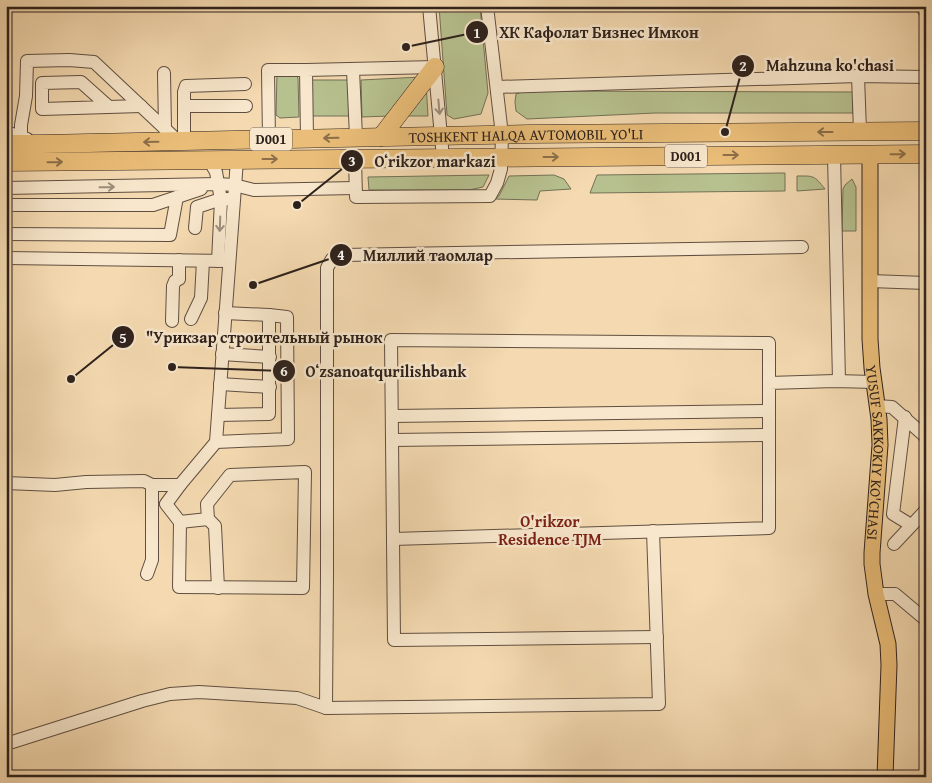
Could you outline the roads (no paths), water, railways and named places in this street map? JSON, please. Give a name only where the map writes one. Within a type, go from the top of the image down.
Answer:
[{"type":"highway","points":[[380,137],[435,67]]},
{"type":"highway","name":"TOSHKENT HALQA AVTOMOBIL YO'LI","points":[[13,140],[41,144],[176,137],[269,139],[502,134],[926,131]]},
{"type":"highway","points":[[660,133],[660,156]]},
{"type":"highway","name":"TOSHKENT HALQA AVTOMOBIL YO'LI","points":[[6,162],[926,154]]},
{"type":"main road","name":"YUSUF SAKKOKIY KO'CHASI","points":[[870,155],[870,339],[880,445],[872,553],[876,594],[889,654],[885,777]]},
{"type":"street","points":[[429,6],[443,158]]},
{"type":"street","points":[[355,159],[356,197],[490,196],[501,170],[502,134],[487,6]]},
{"type":"street","points":[[6,132],[13,140],[21,125],[26,96],[26,60],[69,60],[94,62],[176,137]]},
{"type":"street","points":[[269,139],[268,70],[353,70],[435,67]]},
{"type":"street","points":[[306,70],[307,138]]},
{"type":"street","points":[[353,70],[356,137]]},
{"type":"street","points":[[164,74],[176,137]]},
{"type":"street","points":[[497,87],[858,76],[926,77]]},
{"type":"street","points":[[858,76],[860,131]]},
{"type":"street","points":[[109,107],[81,82],[42,83],[42,109],[109,107],[141,106]]},
{"type":"street","points":[[176,137],[185,106],[184,92],[186,86],[245,84]]},
{"type":"street","points":[[185,106],[246,106]]},
{"type":"street","points":[[834,155],[839,381]]},
{"type":"street","points":[[209,160],[216,172],[218,184],[227,200]]},
{"type":"street","points":[[218,588],[215,526],[208,519],[207,504],[230,474],[305,472],[303,588],[218,588],[179,587],[180,522],[166,504],[216,442],[225,314],[224,261],[227,200],[234,184],[237,160]]},
{"type":"street","points":[[6,199],[153,196],[218,184],[234,184],[254,190],[356,188]]},
{"type":"street","points":[[6,188],[179,191]]},
{"type":"street","points":[[6,206],[153,205],[179,191]]},
{"type":"street","points":[[6,234],[170,235],[179,191]]},
{"type":"street","points":[[195,228],[197,207],[215,201],[227,200]]},
{"type":"street","points":[[326,708],[327,268],[332,259],[343,255],[802,247]]},
{"type":"street","points":[[6,258],[224,261]]},
{"type":"street","points":[[172,321],[173,286],[179,279],[179,260]]},
{"type":"street","points":[[191,319],[201,298],[203,261]]},
{"type":"street","points":[[870,280],[926,283]]},
{"type":"street","points":[[216,442],[288,439],[287,317],[225,314]]},
{"type":"street","points":[[218,415],[269,414],[270,315]]},
{"type":"street","points":[[393,539],[769,528],[769,343],[391,340],[394,640],[657,637]]},
{"type":"street","points":[[222,354],[270,357]]},
{"type":"street","points":[[769,383],[874,382]]},
{"type":"street","points":[[220,384],[270,387]]},
{"type":"street","points":[[877,406],[892,407],[926,438]]},
{"type":"street","points":[[392,416],[769,411]]},
{"type":"street","points":[[893,514],[905,417]]},
{"type":"street","points":[[392,440],[769,435]]},
{"type":"street","points":[[6,483],[55,485],[86,482],[144,481],[152,485],[180,485]]},
{"type":"street","points":[[147,574],[152,560],[152,485]]},
{"type":"street","points":[[894,544],[926,510]]},
{"type":"street","points":[[876,512],[893,514],[911,525]]},
{"type":"street","points":[[180,522],[208,519]]},
{"type":"street","points":[[6,744],[142,700],[170,694],[199,692],[297,698],[326,708],[659,704],[653,531]]},
{"type":"street","points":[[876,594],[895,594],[926,620]]},
{"type":"place","name":"ХК Кафолат Бизнес Имкон","points":[[406,47]]},
{"type":"place","name":"Mahzuna ko'chasi","points":[[725,132]]},
{"type":"place","name":"Oʻrikzor markazi","points":[[297,205]]},
{"type":"place","name":"Миллий таомлар","points":[[253,285]]},
{"type":"place","name":"Oʻzsanoatqurilishbank","points":[[172,367]]},
{"type":"place","name":"\"Урикзар строительный рынок","points":[[71,379]]},
{"type":"district","name":"O'rikzor Residence TJM","points":[[550,530]]}]
